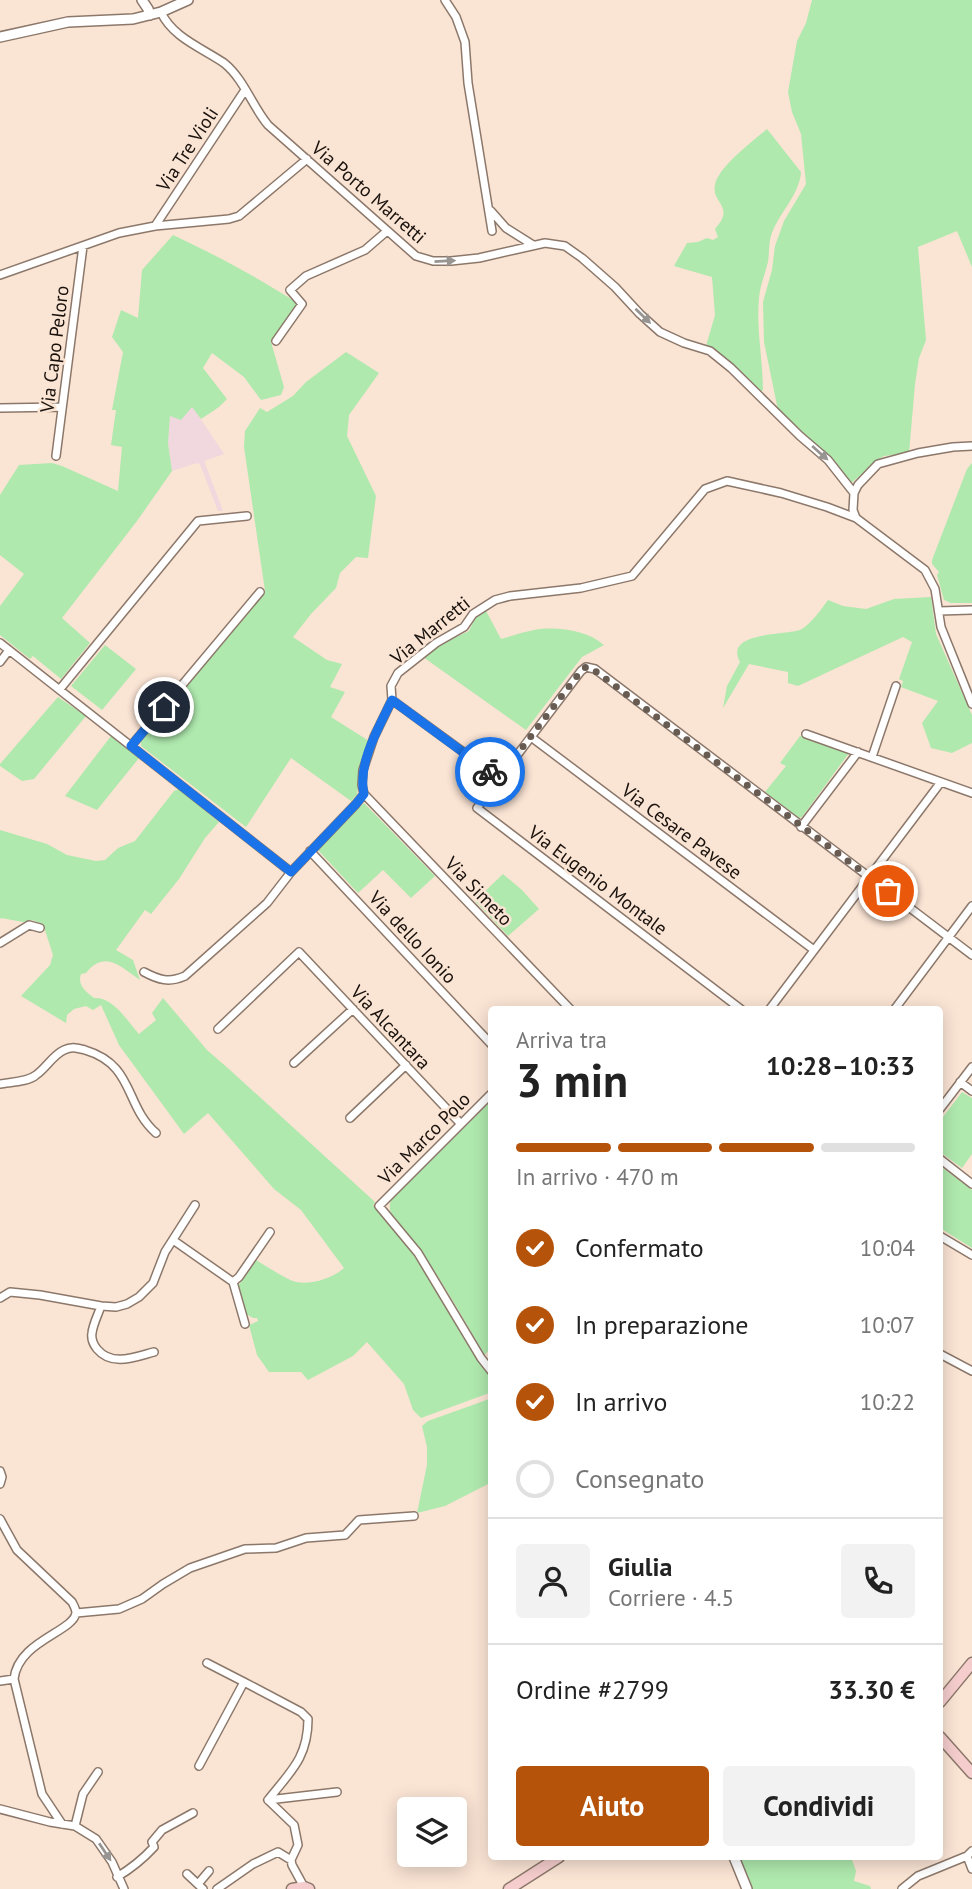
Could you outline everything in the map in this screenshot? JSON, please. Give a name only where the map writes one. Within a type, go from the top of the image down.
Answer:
[{"type":"main road","points":[[943,1698],[972,1663]]},
{"type":"main road","points":[[943,1740],[972,1773]]},
{"type":"main road","points":[[509,1889],[554,1860]]},
{"type":"main road","points":[[292,1889],[307,1888]]},
{"type":"street","points":[[142,0],[150,15]]},
{"type":"street","points":[[0,37],[68,22],[133,19],[161,12],[188,0]]},
{"type":"street","points":[[445,0],[456,17],[464,42],[492,231]]},
{"type":"street","name":"Via Porto Marretti","points":[[161,12],[166,24],[175,32],[225,64],[240,80],[258,113],[268,125],[416,256],[433,261],[479,258],[545,243],[565,246],[615,287],[660,332],[710,351],[828,460],[854,493]]},
{"type":"street","name":"Via Tre Violi","points":[[155,226],[245,90]]},
{"type":"street","points":[[0,275],[119,233],[239,216],[307,159]]},
{"type":"street","points":[[489,207],[506,228],[533,246]]},
{"type":"street","points":[[276,341],[302,304],[290,290],[306,276],[365,250],[387,230]]},
{"type":"street","name":"Via Capo Peloro","points":[[57,456],[83,246]]},
{"type":"street","points":[[0,408],[62,407]]},
{"type":"street","points":[[856,518],[853,510],[854,493],[878,464],[930,451],[972,446]]},
{"type":"street","name":"Via Marretti","points":[[364,794],[363,770],[374,737],[392,700],[391,686],[398,673],[436,643],[464,627],[472,614],[495,600],[581,589],[632,576],[705,489],[727,481],[827,506],[856,518],[925,570],[935,589],[941,627],[972,704]]},
{"type":"street","points":[[60,689],[198,521],[247,516]]},
{"type":"street","points":[[131,746],[260,592]]},
{"type":"street","points":[[939,611],[972,610]]},
{"type":"street","points":[[0,643],[291,872]]},
{"type":"street","points":[[0,662],[9,650]]},
{"type":"street","name":"Via Eugenio Montale","points":[[737,1006],[477,808],[581,671],[590,667],[801,827]]},
{"type":"street","points":[[872,757],[896,686]]},
{"type":"street","points":[[392,700],[499,778]]},
{"type":"street","points":[[806,734],[972,793]]},
{"type":"street","name":"Via Cesare Pavese","points":[[531,737],[814,950]]},
{"type":"street","points":[[858,752],[801,827],[972,955]]},
{"type":"street","points":[[772,1006],[941,782]]},
{"type":"street","points":[[144,972],[166,981],[185,976],[267,904],[310,850],[364,794]]},
{"type":"street","name":"Via Simeto","points":[[364,794],[567,1006]]},
{"type":"street","name":"Via dello Ionio","points":[[310,850],[488,1041]]},
{"type":"street","points":[[897,1006],[972,906]]},
{"type":"street","points":[[0,943],[29,925],[40,928]]},
{"type":"street","name":"Via Alcantara","points":[[218,1029],[299,952],[460,1123]]},
{"type":"street","points":[[294,1063],[353,1009]]},
{"type":"street","points":[[0,1084],[34,1078],[62,1050],[75,1047],[97,1053],[120,1073],[140,1116],[156,1133]]},
{"type":"street","points":[[349,1118],[406,1065]]},
{"type":"street","points":[[943,1105],[972,1067]]},
{"type":"street","points":[[960,1082],[972,1091]]},
{"type":"street","name":"Via Marco Polo","points":[[488,1097],[379,1206],[418,1253],[488,1368]]},
{"type":"street","points":[[943,1161],[972,1184]]},
{"type":"street","points":[[0,1298],[10,1292],[40,1294],[101,1306],[116,1307],[128,1304],[153,1283],[165,1252],[195,1205]]},
{"type":"street","points":[[233,1282],[270,1231]]},
{"type":"street","points":[[943,1238],[972,1255]]},
{"type":"street","points":[[173,1240],[233,1282],[244,1324]]},
{"type":"street","points":[[101,1306],[92,1332],[97,1350],[110,1359],[119,1360],[154,1352]]},
{"type":"street","points":[[943,1356],[972,1371]]},
{"type":"street","points":[[0,1471],[0,1484]]},
{"type":"street","points":[[62,1824],[42,1794],[14,1679],[17,1665],[29,1650],[69,1622],[76,1613],[119,1609],[142,1599],[190,1568],[245,1549],[275,1548],[306,1538],[345,1535],[359,1520],[414,1516]]},
{"type":"street","points":[[0,1519],[17,1550],[72,1602],[76,1613]]},
{"type":"street","points":[[207,1663],[301,1712],[308,1719],[304,1751],[268,1800]]},
{"type":"street","points":[[0,1681],[14,1679]]},
{"type":"street","points":[[198,1766],[244,1682]]},
{"type":"street","points":[[75,1826],[80,1802],[98,1772]]},
{"type":"street","points":[[268,1800],[337,1791]]},
{"type":"street","points":[[268,1800],[294,1825],[298,1844],[291,1860],[292,1865],[307,1888]]},
{"type":"street","points":[[0,1809],[75,1826],[96,1839],[112,1862],[124,1889]]},
{"type":"street","points":[[117,1877],[144,1858],[154,1847],[152,1842],[162,1830],[193,1813]]},
{"type":"street","points":[[217,1889],[253,1864],[278,1853],[291,1860]]},
{"type":"street","points":[[902,1889],[918,1876],[970,1853],[972,1869]]},
{"type":"street","points":[[735,1860],[747,1889]]},
{"type":"street","points":[[187,1874],[201,1887],[209,1871]]},
{"type":"shaded area","points":[[192,406],[224,454],[204,461],[223,511],[218,511],[200,464],[172,471],[168,443],[170,415]]},
{"type":"green space","points":[[812,0],[972,0],[972,267],[957,231],[918,247],[926,340],[919,358],[915,384],[909,453],[884,456],[849,485],[828,455],[778,410],[764,342],[763,302],[775,246],[784,221],[806,184],[801,134],[788,92],[797,41],[806,23]]},
{"type":"green space","points":[[767,129],[801,172],[796,190],[770,240],[758,310],[763,390],[760,392],[706,346],[715,315],[712,277],[674,266],[687,243],[718,237],[715,229],[721,221],[723,210],[715,191],[718,178],[737,155]]},
{"type":"green space","points":[[173,235],[237,267],[299,304],[271,342],[284,387],[281,395],[261,400],[244,377],[212,353],[203,368],[227,399],[201,419],[192,407],[181,420],[170,416],[168,443],[172,471],[62,618],[90,643],[61,679],[33,656],[30,659],[0,635],[0,606],[24,574],[0,555],[0,495],[19,465],[52,463],[118,491],[122,447],[111,445],[116,410],[112,410],[123,352],[112,337],[121,310],[138,318],[142,270]]},
{"type":"green space","points":[[346,352],[379,373],[349,415],[347,436],[376,496],[368,558],[356,557],[340,573],[336,588],[293,637],[327,660],[342,664],[330,687],[345,692],[331,717],[369,741],[360,770],[357,795],[351,801],[291,758],[246,827],[141,746],[141,740],[265,591],[244,447],[245,431],[260,408],[267,412],[293,396],[306,382]]},
{"type":"green space","points":[[972,463],[972,603],[951,603],[944,600],[937,575],[939,572],[932,560],[967,469]]},
{"type":"green space","points":[[931,597],[936,634],[972,715],[972,743],[952,753],[931,748],[922,723],[938,701],[901,687],[903,681],[899,679],[912,642],[903,637],[798,686],[788,683],[788,672],[749,664],[723,708],[727,686],[740,662],[737,652],[741,644],[749,639],[802,629],[828,600],[843,606],[866,609],[894,599]]},
{"type":"green space","points":[[485,609],[501,639],[534,630],[561,629],[589,636],[604,645],[582,657],[526,730],[423,657],[439,645],[469,631],[476,616]]},
{"type":"green space","points":[[105,645],[136,669],[102,710],[71,686]]},
{"type":"green space","points":[[58,697],[86,716],[34,779],[22,781],[0,764]]},
{"type":"green space","points":[[111,736],[139,758],[97,810],[65,796]]},
{"type":"green space","points":[[800,736],[849,753],[799,818],[765,792],[786,766],[780,763]]},
{"type":"green space","points":[[179,789],[219,822],[151,914],[145,910],[116,950],[133,960],[140,980],[120,966],[106,961],[81,974],[81,985],[94,998],[101,998],[113,1005],[139,1034],[156,1020],[152,1013],[163,998],[207,1050],[375,1202],[373,1205],[417,1257],[488,1373],[488,1393],[421,1418],[413,1410],[404,1384],[367,1342],[353,1356],[308,1380],[301,1372],[269,1372],[257,1355],[249,1325],[258,1321],[257,1318],[246,1314],[238,1286],[256,1260],[287,1279],[302,1283],[322,1280],[344,1268],[301,1210],[274,1189],[208,1113],[184,1134],[119,1045],[101,1005],[93,1010],[86,1006],[74,1009],[67,1015],[66,1023],[21,996],[50,965],[53,955],[43,924],[32,920],[23,922],[0,919],[0,830],[47,844],[67,855],[96,861],[105,860],[118,848],[135,841],[174,791]]},
{"type":"green space","points":[[364,803],[435,876],[411,898],[383,870],[358,893],[317,849]]},
{"type":"green space","points":[[503,874],[539,909],[508,936],[475,901]]},
{"type":"green space","points":[[962,1092],[972,1098],[972,1154],[962,1168],[943,1154],[943,1117]]},
{"type":"green space","points":[[488,1104],[488,1351],[485,1355],[427,1260],[393,1218],[391,1200]]},
{"type":"green space","points":[[943,1168],[972,1190],[972,1248],[943,1230]]},
{"type":"green space","points":[[488,1399],[488,1484],[445,1506],[417,1513],[427,1465],[427,1447],[422,1426],[428,1421]]},
{"type":"green space","points":[[741,1860],[852,1860],[856,1871],[854,1881],[870,1886],[871,1889],[752,1889]]},
{"type":"way so far","points":[[490,772],[499,778],[581,671],[590,667],[888,891]]},
{"type":"route","points":[[164,707],[131,746],[291,872],[364,794],[363,770],[374,737],[392,700],[490,772]]}]
